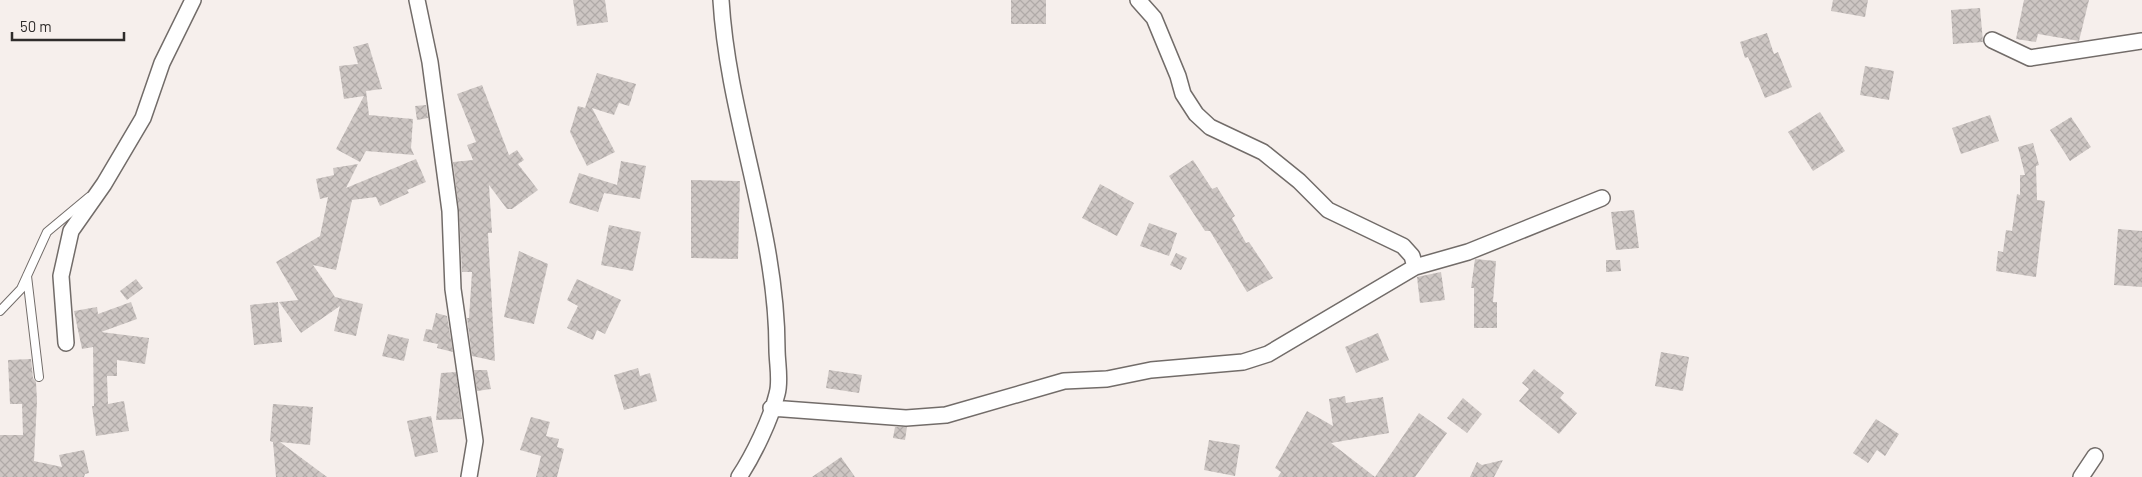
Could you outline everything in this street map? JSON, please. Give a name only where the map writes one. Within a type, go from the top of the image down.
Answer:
[{"type":"street","points":[[66,343],[61,300],[62,265],[71,231],[104,184],[144,118],[162,63],[193,0]]},
{"type":"street","points":[[417,0],[430,62],[450,211],[453,289],[475,441],[469,477]]},
{"type":"street","points":[[721,0],[724,44],[770,264],[777,320],[778,393],[749,462],[739,477]]},
{"type":"street","points":[[1138,0],[1154,18],[1178,76],[1183,94],[1196,114],[1210,127],[1263,152],[1299,181],[1328,210],[1403,246],[1412,256],[1416,267]]},
{"type":"street","points":[[1992,40],[2030,58],[2142,41]]},
{"type":"street","points":[[771,408],[906,418],[946,415],[1064,381],[1107,379],[1151,370],[1243,362],[1268,354],[1416,267],[1468,252],[1602,198]]},
{"type":"street","points":[[2081,477],[2095,456]]},
{"type":"lane","points":[[0,311],[21,289],[47,232],[104,184]]},
{"type":"lane","points":[[27,276],[39,377]]},
{"type":"building","points":[[573,0],[605,0],[608,22],[577,26]]},
{"type":"building","points":[[1011,0],[1046,0],[1046,24],[1011,24]]},
{"type":"building","points":[[1833,0],[1868,0],[1865,17],[1831,11]]},
{"type":"building","points":[[2024,0],[2089,0],[2079,41],[2038,34],[2036,42],[2016,39]]},
{"type":"building","points":[[1980,8],[1983,42],[1953,44],[1951,10]]},
{"type":"building","points":[[1767,33],[1774,54],[1778,52],[1792,87],[1765,98],[1748,57],[1745,58],[1740,42]]},
{"type":"building","points":[[368,43],[382,89],[366,91],[369,115],[413,119],[411,148],[414,155],[366,151],[360,162],[336,149],[364,96],[344,99],[339,66],[358,64],[353,47]]},
{"type":"building","points":[[1865,66],[1894,71],[1889,100],[1860,95]]},
{"type":"building","points":[[597,73],[636,84],[629,106],[619,103],[614,115],[592,108],[615,152],[587,166],[570,132],[578,106],[585,108]]},
{"type":"building","points":[[482,85],[509,155],[517,150],[524,160],[518,164],[538,190],[512,209],[507,209],[489,185],[492,233],[488,233],[495,361],[472,356],[467,318],[469,318],[472,272],[462,272],[459,211],[453,162],[473,160],[467,145],[476,142],[457,94]]},
{"type":"building","points":[[426,105],[428,118],[417,120],[415,106]]},
{"type":"building","points":[[1820,112],[1845,151],[1813,171],[1788,132]]},
{"type":"building","points":[[1990,115],[1999,141],[1961,154],[1952,128]]},
{"type":"building","points":[[2071,117],[2091,147],[2070,161],[2050,130]]},
{"type":"building","points":[[2033,143],[2039,165],[2036,166],[2037,200],[2045,201],[2036,277],[1996,271],[1998,251],[2003,252],[2006,230],[2012,231],[2017,194],[2020,195],[2020,175],[2025,175],[2018,147]]},
{"type":"building","points":[[416,159],[426,182],[407,190],[409,193],[380,206],[376,197],[352,200],[336,270],[313,265],[335,297],[363,304],[356,336],[334,331],[340,306],[301,333],[279,302],[298,300],[276,262],[320,236],[328,197],[320,199],[316,179],[334,175],[333,168],[358,164],[346,188]]},
{"type":"building","points":[[1193,160],[1212,189],[1217,187],[1235,216],[1232,218],[1246,243],[1249,242],[1273,278],[1247,292],[1210,231],[1205,231],[1169,176]]},
{"type":"building","points":[[621,161],[646,166],[640,199],[604,193],[598,212],[569,203],[579,173],[617,185]]},
{"type":"building","points":[[691,180],[740,181],[738,259],[691,258]]},
{"type":"building","points":[[1100,184],[1134,203],[1117,236],[1082,218]]},
{"type":"building","points":[[1634,210],[1639,248],[1616,250],[1611,212]]},
{"type":"building","points":[[1149,223],[1177,233],[1169,256],[1140,246]]},
{"type":"building","points":[[609,225],[641,232],[633,271],[601,265]]},
{"type":"building","points":[[2118,229],[2142,231],[2142,287],[2114,285]]},
{"type":"building","points":[[519,251],[548,264],[534,324],[504,317]]},
{"type":"building","points":[[1176,253],[1187,258],[1181,270],[1170,265]]},
{"type":"building","points":[[1475,259],[1496,261],[1493,302],[1497,302],[1497,328],[1474,328],[1474,288],[1471,288]]},
{"type":"building","points":[[1606,260],[1620,260],[1621,271],[1606,272]]},
{"type":"building","points":[[1441,272],[1445,300],[1420,303],[1417,277]]},
{"type":"building","points":[[136,279],[143,288],[127,300],[120,291]]},
{"type":"building","points":[[577,279],[621,300],[605,334],[597,330],[593,340],[567,328],[578,306],[567,300]]},
{"type":"building","points":[[131,302],[137,319],[101,332],[149,338],[145,364],[117,360],[117,376],[107,376],[108,404],[124,401],[129,431],[96,436],[92,406],[94,406],[93,347],[82,349],[74,311],[97,307],[98,314]]},
{"type":"building","points":[[278,302],[282,342],[254,345],[250,305]]},
{"type":"building","points":[[436,313],[447,316],[453,352],[437,348],[438,344],[423,341],[426,329],[432,330]]},
{"type":"building","points":[[1378,333],[1389,360],[1356,373],[1345,347]]},
{"type":"building","points":[[388,334],[409,339],[404,361],[382,356]]},
{"type":"building","points":[[1661,352],[1689,357],[1683,391],[1655,386]]},
{"type":"building","points":[[31,359],[33,378],[36,382],[37,401],[34,461],[62,467],[59,455],[84,450],[89,473],[85,474],[84,477],[0,477],[0,435],[23,435],[22,404],[10,404],[8,360]]},
{"type":"building","points":[[638,368],[640,376],[650,373],[657,401],[624,410],[614,375]]},
{"type":"building","points":[[1534,369],[1564,393],[1560,398],[1577,413],[1559,434],[1519,401],[1529,389],[1522,383]]},
{"type":"building","points":[[474,370],[487,370],[491,389],[477,391]]},
{"type":"building","points":[[829,370],[862,375],[859,393],[826,388]]},
{"type":"building","points":[[456,372],[462,419],[436,420],[441,373]]},
{"type":"building","points":[[1345,396],[1346,403],[1383,397],[1389,433],[1331,443],[1375,477],[1278,477],[1281,472],[1275,468],[1307,411],[1333,426],[1329,399]]},
{"type":"building","points":[[1463,398],[1482,414],[1467,433],[1447,418]]},
{"type":"building","points":[[273,404],[313,407],[310,445],[280,442],[327,477],[276,477],[273,442],[270,441]]},
{"type":"building","points":[[1419,413],[1447,433],[1415,477],[1375,477]]},
{"type":"building","points":[[431,416],[438,452],[415,457],[407,421]]},
{"type":"building","points":[[531,417],[550,422],[546,436],[559,439],[557,447],[564,449],[557,477],[536,477],[541,456],[520,450]]},
{"type":"building","points":[[1876,419],[1899,434],[1885,456],[1877,450],[1868,463],[1853,453]]},
{"type":"building","points":[[895,427],[907,427],[905,440],[893,438]]},
{"type":"building","points":[[1209,440],[1240,445],[1235,476],[1204,470]]},
{"type":"building","points":[[841,457],[855,477],[812,477]]},
{"type":"building","points":[[1503,460],[1494,477],[1470,477],[1477,462],[1482,465]]}]
